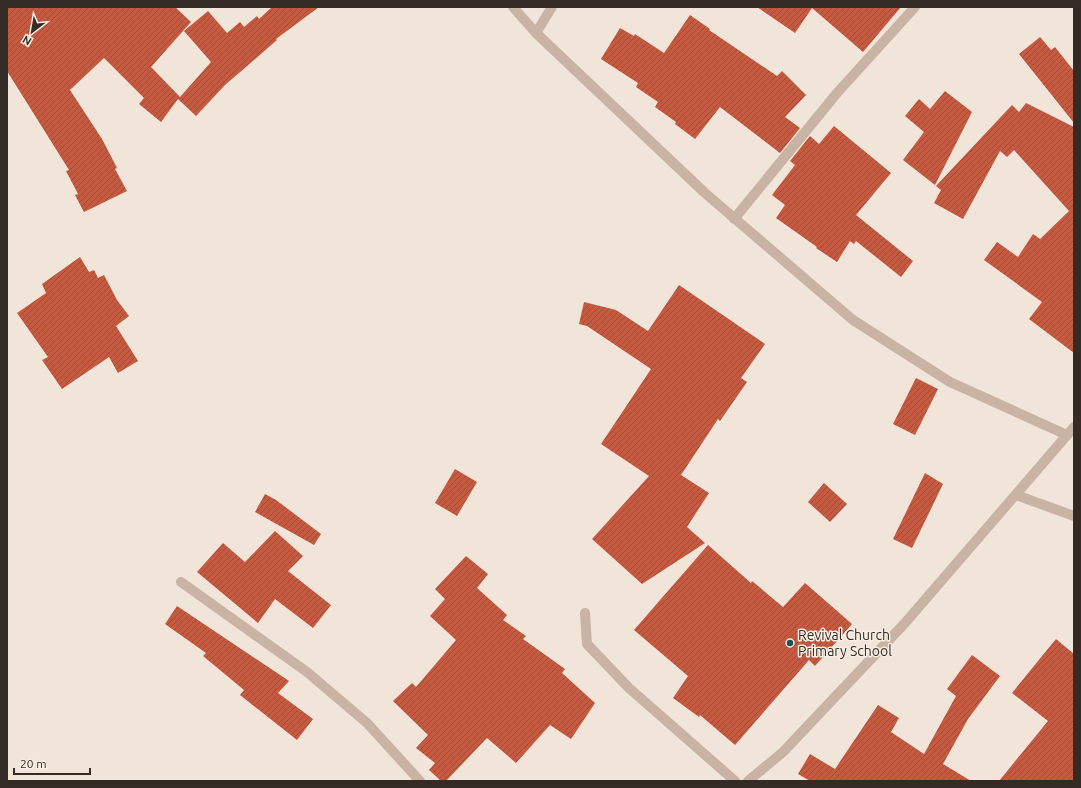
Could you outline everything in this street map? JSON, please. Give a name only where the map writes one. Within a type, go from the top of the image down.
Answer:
[{"type":"street","points":[[513,7],[536,33],[734,219],[853,320],[950,382],[1071,431],[905,622],[783,752],[748,781]]},
{"type":"street","points":[[536,33],[552,7]]},
{"type":"street","points":[[734,219],[837,93],[915,7]]},
{"type":"street","points":[[1016,495],[1074,516]]},
{"type":"street","points":[[181,582],[307,672],[368,723],[420,781]]},
{"type":"street","points":[[585,614],[587,644],[629,688],[735,781]]},
{"type":"building","points":[[7,7],[175,7],[191,22],[151,67],[180,97],[211,62],[184,31],[208,11],[227,33],[240,22],[244,27],[257,16],[259,19],[272,7],[319,7],[276,39],[277,40],[225,85],[196,116],[178,99],[161,122],[139,104],[144,98],[104,58],[70,90],[102,139],[117,168],[115,169],[127,191],[84,212],[75,195],[78,194],[66,171],[69,170],[7,71]]},
{"type":"building","points":[[757,7],[901,7],[863,52],[812,8],[795,33]]},
{"type":"building","points":[[690,15],[710,29],[709,30],[777,76],[782,71],[806,95],[785,117],[800,128],[780,153],[720,107],[695,139],[675,124],[676,122],[655,107],[658,102],[636,87],[638,83],[601,59],[620,28],[634,36],[635,34],[664,53]]},
{"type":"building","points":[[1040,37],[1051,50],[1055,47],[1074,71],[1074,123],[1019,54]]},
{"type":"building","points":[[945,91],[972,112],[935,185],[903,160],[924,132],[905,116],[919,99],[930,109]]},
{"type":"building","points":[[1026,103],[1074,127],[1074,353],[1029,319],[1042,302],[984,260],[997,242],[1018,257],[1033,234],[1040,239],[1069,211],[1014,150],[1007,157],[1000,151],[963,219],[934,203],[941,190],[936,186],[1012,105],[1019,112]]},
{"type":"building","points":[[834,126],[891,173],[856,215],[913,261],[901,277],[856,241],[854,244],[850,241],[837,262],[776,218],[785,205],[772,195],[795,165],[790,161],[810,136],[819,144]]},
{"type":"building","points":[[80,257],[89,272],[94,270],[98,278],[104,275],[117,300],[129,316],[116,326],[138,361],[118,373],[109,357],[62,389],[42,360],[48,357],[17,313],[46,293],[42,284]]},
{"type":"building","points":[[679,285],[765,344],[741,378],[747,382],[720,421],[718,419],[681,475],[709,493],[687,527],[705,543],[642,584],[592,539],[649,476],[601,444],[651,369],[587,326],[579,324],[584,302],[616,310],[648,331]]},
{"type":"building","points":[[916,378],[938,389],[915,435],[893,424]]},
{"type":"building","points":[[455,469],[477,482],[457,516],[435,503]]},
{"type":"building","points":[[925,473],[943,484],[912,548],[893,539]]},
{"type":"building","points":[[824,483],[847,504],[830,522],[808,502]]},
{"type":"building","points":[[265,494],[276,500],[321,534],[314,545],[255,512]]},
{"type":"building","points":[[275,531],[303,556],[288,571],[331,605],[313,628],[275,599],[258,623],[197,572],[223,543],[245,562]]},
{"type":"building","points":[[708,545],[751,583],[752,581],[783,607],[805,583],[852,624],[815,666],[809,660],[735,745],[700,715],[699,717],[673,698],[688,676],[634,630]]},
{"type":"building","points":[[466,556],[488,574],[477,588],[507,615],[503,620],[526,636],[523,639],[565,669],[562,673],[595,703],[571,739],[550,725],[516,763],[487,738],[446,781],[441,781],[429,770],[435,763],[416,748],[428,735],[393,701],[412,683],[416,687],[456,640],[430,616],[445,599],[435,589]]},
{"type":"building","points":[[177,606],[289,681],[278,693],[313,719],[297,740],[240,695],[244,690],[203,656],[206,653],[165,624]]},
{"type":"building","points":[[1056,639],[1074,654],[1074,781],[999,781],[1048,721],[1012,693]]},
{"type":"building","points":[[972,655],[1000,676],[968,719],[943,764],[971,781],[810,781],[798,774],[810,754],[835,769],[878,705],[899,718],[891,732],[924,754],[956,696],[947,689]]},
{"type":"place","name":"Revival Church Primary School","points":[[790,643]]}]
